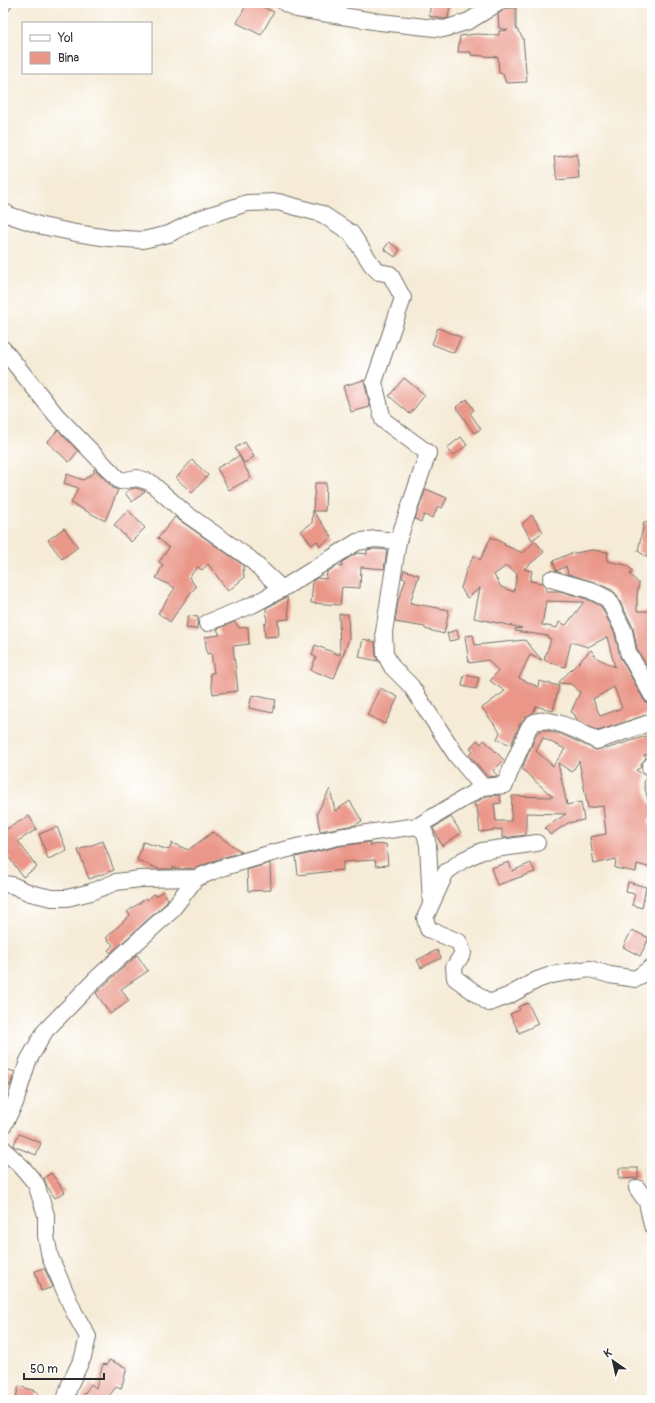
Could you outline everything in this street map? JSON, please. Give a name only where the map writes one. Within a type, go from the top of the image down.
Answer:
[{"type":"street","points":[[285,3],[297,8],[380,22],[444,28],[469,21],[498,3]]},
{"type":"street","points":[[3,211],[42,226],[108,238],[142,240],[169,234],[198,219],[247,203],[278,202],[322,214],[351,232],[372,265],[379,272],[390,274],[403,298],[374,382],[383,420],[428,454],[398,541],[384,632],[385,654],[392,667],[411,686],[456,755],[483,787]]},
{"type":"street","points":[[3,349],[56,415],[120,481],[137,478],[150,482],[185,513],[249,558],[282,589]]},
{"type":"street","points":[[207,623],[252,605],[282,589],[357,542],[375,539],[398,541]]},
{"type":"street","points":[[551,579],[590,590],[608,599],[624,631],[628,652],[652,695]]},
{"type":"street","points":[[3,884],[12,885],[30,893],[52,898],[67,898],[91,892],[116,882],[140,878],[196,878],[224,867],[338,837],[418,826],[483,787],[505,785],[511,768],[532,724],[540,720],[557,722],[586,734],[597,741],[652,722]]},
{"type":"street","points":[[418,826],[425,833],[428,845],[431,904]]},
{"type":"street","points":[[537,842],[482,851],[463,860],[446,872],[425,918],[428,929],[459,942],[463,954],[454,967],[456,978],[489,1003],[508,996],[537,980],[551,975],[590,969],[610,975],[636,979],[652,967]]},
{"type":"street","points":[[3,1126],[15,1103],[28,1061],[45,1031],[96,979],[170,912],[196,878]]},
{"type":"street","points":[[3,1148],[36,1184],[46,1215],[46,1236],[50,1257],[74,1312],[88,1337],[83,1357],[70,1384],[65,1400]]},
{"type":"street","points":[[637,1188],[647,1202],[652,1225]]},
{"type":"building","points":[[247,3],[254,3],[274,12],[261,35],[237,23]]},
{"type":"building","points":[[431,3],[450,6],[448,18],[444,19],[429,16]]},
{"type":"building","points":[[506,8],[516,8],[516,28],[523,38],[527,82],[506,83],[503,74],[499,73],[498,57],[471,55],[471,52],[458,52],[460,36],[476,34],[499,35],[499,31],[508,30],[499,28],[498,14]]},
{"type":"building","points":[[577,154],[579,178],[557,180],[554,157]]},
{"type":"building","points":[[389,242],[400,250],[395,257],[384,249]]},
{"type":"building","points":[[438,328],[461,337],[454,353],[432,344]]},
{"type":"building","points":[[404,378],[425,395],[410,414],[389,396]]},
{"type":"building","points":[[364,380],[370,407],[351,412],[343,386]]},
{"type":"building","points":[[467,399],[474,410],[470,413],[481,429],[474,433],[456,407]]},
{"type":"building","points":[[58,430],[78,451],[69,462],[47,442]]},
{"type":"building","points":[[461,437],[467,445],[453,456],[447,448]]},
{"type":"building","points":[[245,442],[254,457],[244,463],[235,448]]},
{"type":"building","points":[[239,456],[251,478],[229,490],[217,468]]},
{"type":"building","points":[[192,460],[208,475],[192,493],[176,478]]},
{"type":"building","points":[[95,469],[113,488],[118,490],[105,521],[71,503],[78,488],[64,483],[67,474],[83,480],[95,472],[93,470]]},
{"type":"building","points":[[315,483],[326,483],[325,511],[313,511]]},
{"type":"building","points":[[136,488],[145,491],[132,502],[125,493],[130,489]]},
{"type":"building","points":[[426,489],[447,498],[442,508],[438,506],[433,518],[424,515],[421,522],[415,519]]},
{"type":"building","points":[[128,510],[145,528],[131,542],[114,525]]},
{"type":"building","points":[[313,511],[332,537],[320,546],[317,541],[312,545],[301,531],[312,523]]},
{"type":"building","points":[[532,515],[543,532],[532,540],[522,524]]},
{"type":"building","points":[[175,517],[243,565],[244,578],[228,591],[208,564],[202,570],[198,567],[189,577],[196,587],[170,622],[158,613],[175,588],[156,578],[163,565],[159,562],[169,548],[158,538]]},
{"type":"building","points":[[644,522],[652,524],[652,546],[647,557],[638,551]]},
{"type":"building","points":[[64,528],[78,547],[62,559],[48,540]]},
{"type":"building","points":[[491,537],[505,544],[504,545],[523,553],[535,541],[544,552],[524,569],[532,571],[530,581],[543,583],[547,587],[546,591],[560,591],[587,599],[601,606],[615,634],[620,657],[644,700],[647,703],[652,704],[652,713],[598,731],[577,720],[571,712],[580,692],[571,684],[558,683],[591,650],[597,658],[615,667],[607,637],[588,647],[571,642],[565,667],[544,660],[551,639],[548,638],[548,636],[515,631],[515,629],[522,628],[474,618],[480,588],[467,598],[461,588],[466,571],[474,555],[480,560]],"holes":[[[506,566],[517,573],[514,592],[501,587],[494,575]],[[546,601],[584,602],[566,625],[559,622],[557,628],[542,625]],[[614,687],[622,708],[600,716],[593,699]]]},
{"type":"building","points":[[367,550],[387,550],[384,569],[361,567],[360,588],[342,587],[340,605],[311,603],[313,581],[317,578],[326,579],[327,572],[336,566],[342,567],[342,562],[357,553],[367,554]]},
{"type":"building","points":[[592,550],[608,552],[607,561],[626,565],[633,571],[630,574],[639,584],[637,611],[650,611],[652,634],[652,676],[637,649],[633,627],[616,594],[612,590],[594,582],[568,574],[566,566],[557,571],[556,570],[553,561],[569,554]]},
{"type":"building","points":[[404,570],[419,575],[410,603],[449,610],[444,634],[425,629],[425,627],[395,622],[398,601],[406,579],[402,578]]},
{"type":"building","points":[[287,597],[289,619],[278,620],[279,636],[265,637],[264,624],[267,623],[266,608]]},
{"type":"building","points":[[339,614],[348,614],[349,639],[334,679],[311,670],[316,657],[312,655],[315,645],[340,655]]},
{"type":"building","points":[[188,616],[198,617],[197,629],[186,628]]},
{"type":"building","points":[[235,622],[239,628],[248,627],[249,644],[233,646],[238,691],[213,694],[210,673],[214,673],[211,653],[207,654],[205,637],[220,635],[217,629]]},
{"type":"building","points":[[457,630],[459,639],[449,641],[447,633]]},
{"type":"building","points":[[473,635],[475,645],[525,640],[542,660],[530,655],[519,678],[538,687],[539,681],[559,686],[553,711],[536,706],[533,713],[526,717],[520,724],[511,745],[497,739],[500,732],[482,708],[505,691],[490,681],[498,671],[488,660],[469,663],[465,636]]},
{"type":"building","points":[[363,639],[375,642],[378,661],[359,657]]},
{"type":"building","points":[[464,675],[479,678],[476,689],[462,686]]},
{"type":"building","points":[[380,688],[398,697],[385,724],[367,715]]},
{"type":"building","points":[[252,695],[276,700],[273,713],[249,708]]},
{"type":"building","points":[[544,730],[561,734],[596,750],[607,747],[606,749],[652,734],[652,754],[644,755],[646,758],[641,764],[641,767],[636,770],[646,776],[644,784],[649,804],[652,803],[652,818],[648,819],[652,831],[652,868],[637,864],[636,872],[615,868],[616,859],[594,864],[590,837],[606,834],[603,806],[588,808],[579,761],[572,772],[558,763],[567,805],[581,802],[584,820],[568,823],[550,835],[545,828],[566,814],[526,813],[526,835],[502,838],[502,829],[480,832],[477,806],[474,806],[474,804],[486,796],[500,795],[501,803],[494,804],[496,821],[511,821],[512,796],[553,797],[522,769],[537,733]],"holes":[[[543,738],[565,749],[553,766],[536,751]]]},
{"type":"building","points":[[477,740],[481,744],[484,740],[504,760],[493,771],[498,776],[488,777],[469,755],[473,751],[470,748]]},
{"type":"building","points":[[330,789],[335,811],[350,801],[362,821],[355,825],[320,831],[317,813]]},
{"type":"building","points":[[29,816],[37,829],[18,841],[37,867],[23,877],[3,849],[3,831]]},
{"type":"building","points":[[451,817],[461,833],[442,846],[433,828]]},
{"type":"building","points":[[57,827],[67,851],[48,859],[39,834]]},
{"type":"building","points":[[213,832],[242,852],[221,858],[194,869],[176,869],[173,867],[173,869],[159,869],[137,860],[143,842],[169,850],[172,843],[188,850]]},
{"type":"building","points":[[103,841],[114,870],[89,879],[78,850]]},
{"type":"building","points":[[370,842],[370,845],[386,844],[388,865],[376,866],[375,860],[343,862],[343,870],[298,875],[296,857],[340,846]]},
{"type":"building","points":[[509,862],[512,871],[531,863],[535,872],[497,885],[491,868]]},
{"type":"building","points":[[270,863],[271,890],[248,891],[247,870]]},
{"type":"building","points":[[628,882],[646,887],[642,908],[632,905],[635,894],[626,892]]},
{"type":"building","points":[[163,891],[168,899],[164,905],[111,953],[108,950],[113,945],[106,938],[130,915],[127,912],[146,898],[147,900],[154,894],[156,896]]},
{"type":"building","points":[[632,930],[649,938],[640,956],[623,947]]},
{"type":"building","points":[[437,950],[441,958],[421,968],[417,960]]},
{"type":"building","points":[[137,955],[148,971],[121,989],[129,1001],[110,1014],[96,993]]},
{"type":"building","points":[[528,1003],[538,1024],[519,1033],[510,1014],[520,1010],[518,1007]]},
{"type":"building","points":[[9,1070],[15,1072],[10,1086],[3,1083]]},
{"type":"building","points":[[19,1134],[41,1143],[36,1155],[13,1146]]},
{"type":"building","points":[[619,1168],[638,1168],[638,1178],[619,1179]]},
{"type":"building","points":[[51,1173],[65,1192],[55,1198],[47,1186],[44,1178]]},
{"type":"building","points":[[44,1268],[53,1287],[41,1291],[35,1271]]},
{"type":"building","points":[[109,1360],[127,1368],[121,1389],[116,1387],[106,1400],[80,1400],[91,1384],[96,1388],[103,1364],[107,1365]]},
{"type":"building","points":[[19,1386],[38,1392],[35,1400],[15,1400]]}]
